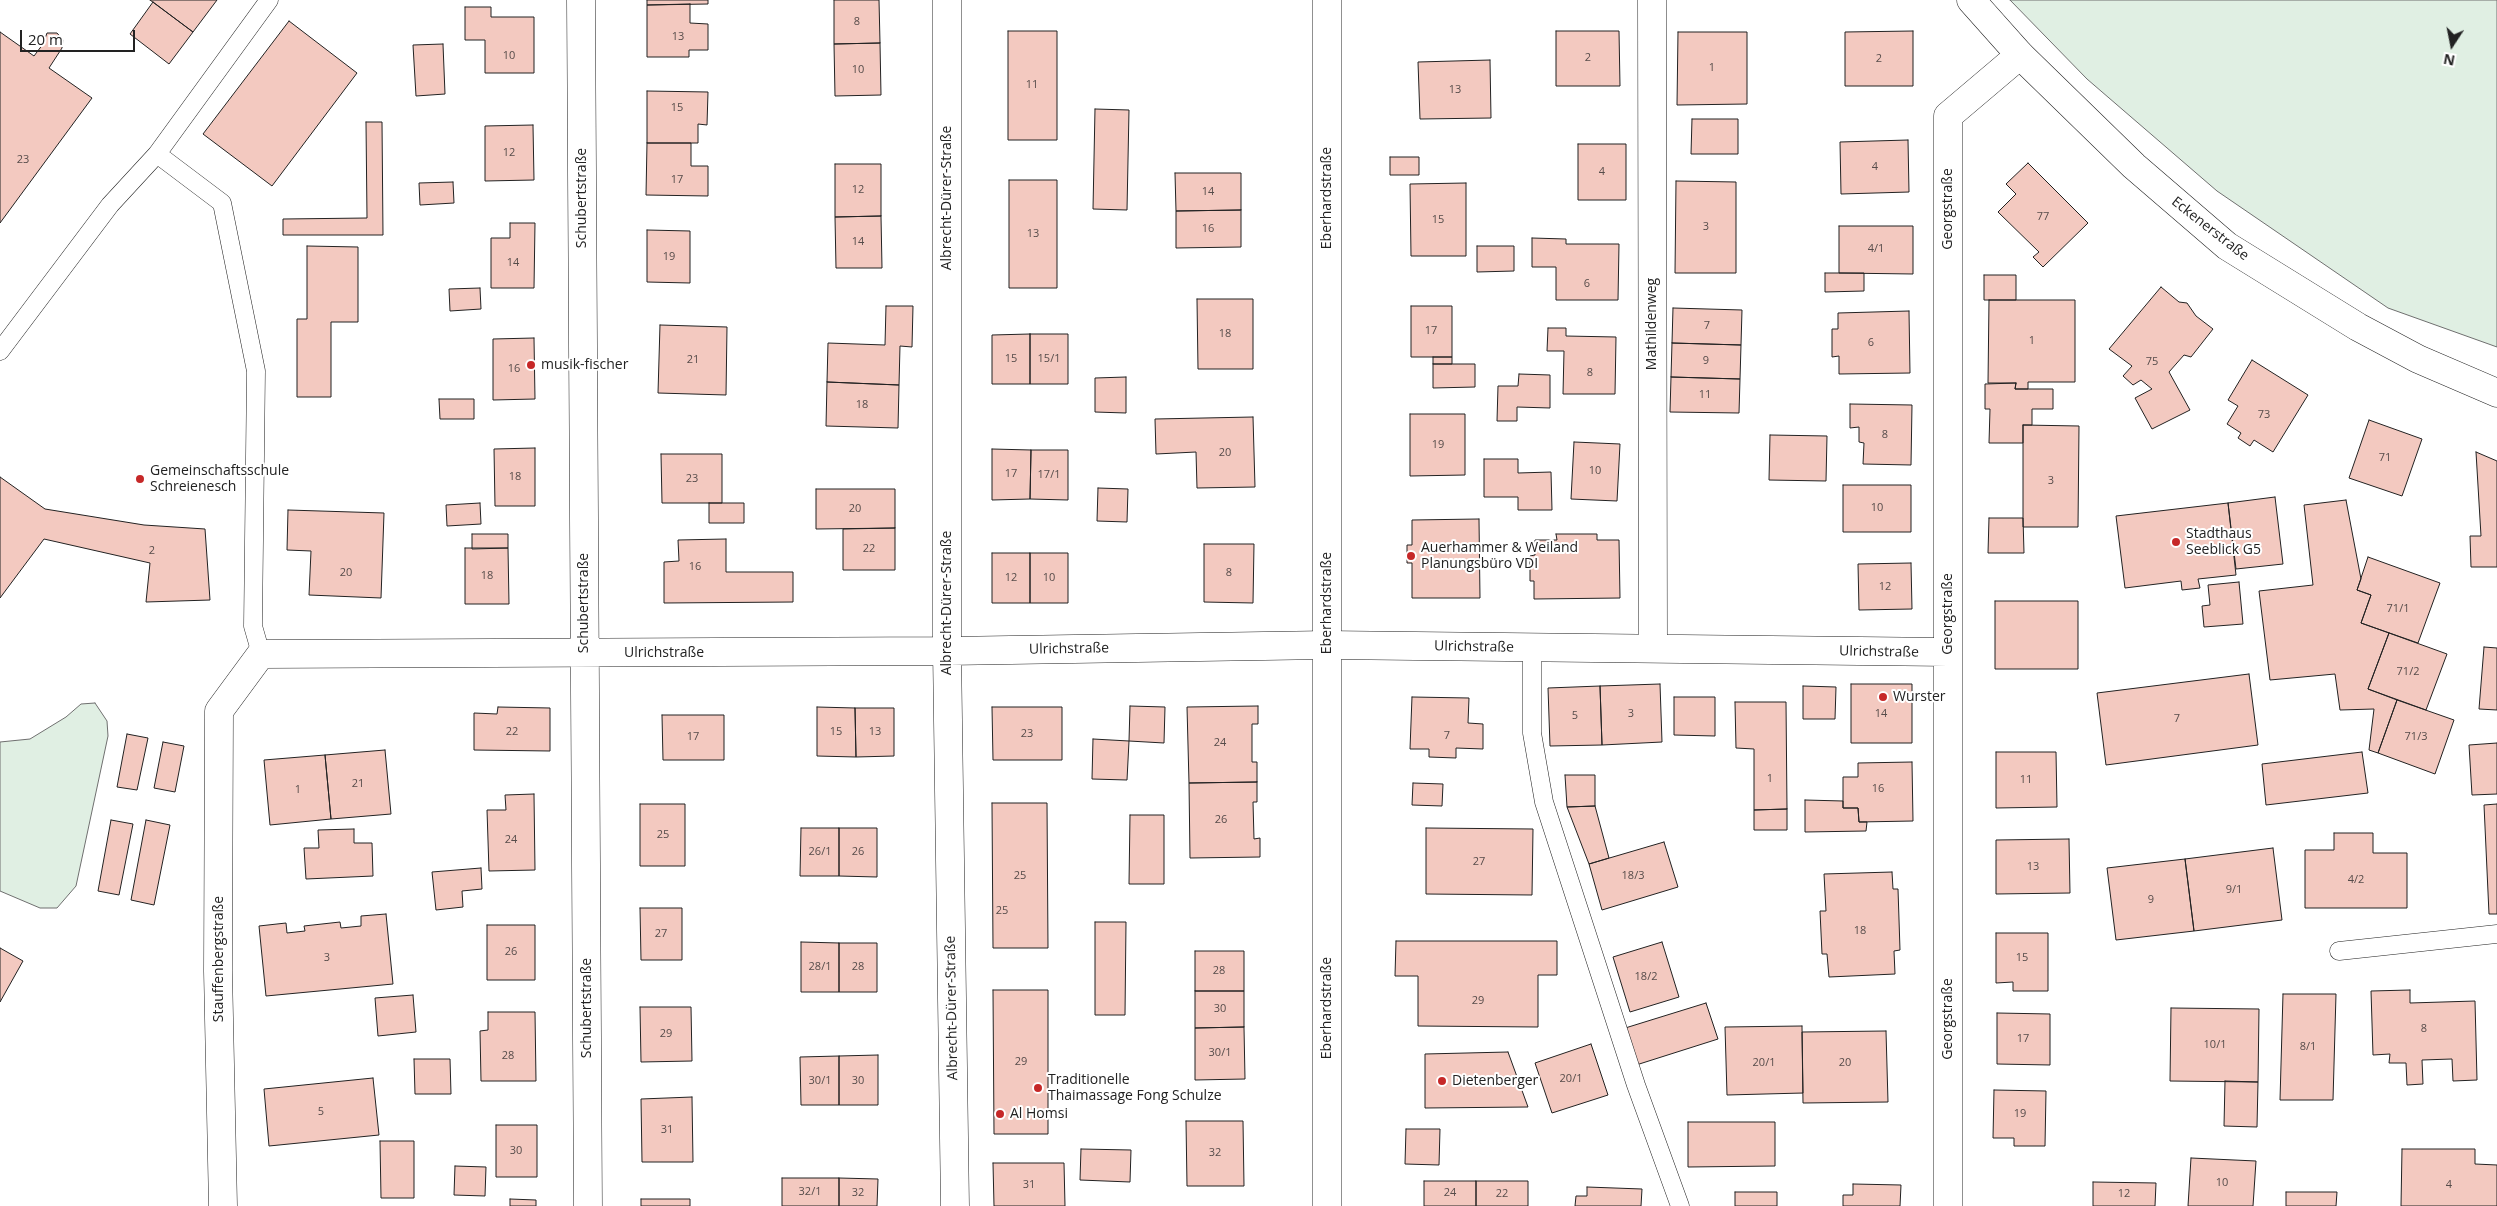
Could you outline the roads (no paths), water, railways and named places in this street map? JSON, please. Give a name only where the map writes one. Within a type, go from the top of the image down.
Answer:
[{"type":"street","name":"Schubertstraße","points":[[582,0],[588,1206]]},
{"type":"street","name":"Albrecht-Dürer-Straße","points":[[947,0],[947,651],[954,1206]]},
{"type":"street","name":"Eberhardstraße","points":[[1326,0],[1327,1206]]},
{"type":"street","name":"Mathildenweg","points":[[1652,0],[1653,648]]},
{"type":"street","name":"Eckenerstraße","points":[[1971,0],[2020,55],[2134,166],[2227,246],[2358,327],[2418,359],[2497,393]]},
{"type":"street","name":"Georgstraße","points":[[1948,1206],[1948,116],[2020,55]]},
{"type":"street","name":"Ulrichstraße","points":[[261,654],[947,651],[1327,645],[1948,652]]},
{"type":"street","name":"Stauffenbergstraße","points":[[223,1206],[218,970],[219,712],[261,654]]},
{"type":"lane","points":[[0,351],[110,205],[157,154],[269,0]]},
{"type":"lane","points":[[157,154],[222,203],[256,371],[253,626],[261,654]]},
{"type":"lane","points":[[1532,647],[1532,733],[1544,802],[1636,1085],[1680,1206]]},
{"type":"lane","points":[[2339,951],[2497,934]]},
{"type":"place","name":"musik-fischer","points":[[531,365]]},
{"type":"place","name":"Gemeinschaftsschule Schreienesch","points":[[140,479]]},
{"type":"place","name":"Stadthaus Seeblick G5","points":[[2176,542]]},
{"type":"place","name":"Auerhammer & Weiland Planungsbüro VDI","points":[[1411,556]]},
{"type":"place","name":"Wurster","points":[[1883,697]]},
{"type":"place","name":"Dietenberger","points":[[1442,1081]]},
{"type":"place","name":"Traditionelle Thaimassage Fong Schulze","points":[[1038,1088]]},
{"type":"place","name":"Al Homsi","points":[[1000,1114]]}]
